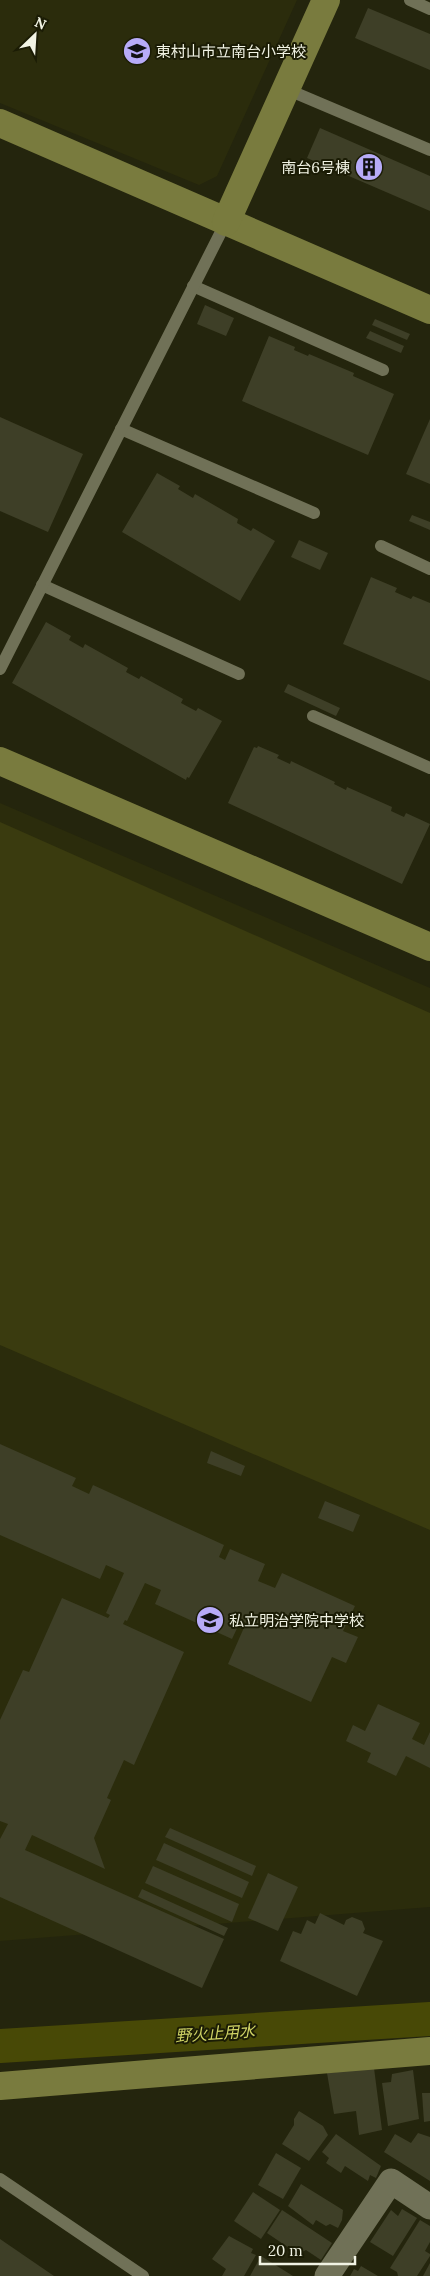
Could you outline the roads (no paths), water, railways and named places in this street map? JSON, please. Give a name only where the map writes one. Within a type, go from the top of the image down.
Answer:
[{"type":"street","points":[[226,222],[326,0]]},
{"type":"street","points":[[0,123],[430,310]]},
{"type":"street","points":[[0,761],[430,946]]},
{"type":"street","points":[[0,2086],[430,2051]]},
{"type":"street","points":[[327,2276],[391,2181],[430,2207]]},
{"type":"lane","points":[[410,0],[430,9]]},
{"type":"lane","points":[[286,89],[430,150]]},
{"type":"lane","points":[[0,669],[226,222]]},
{"type":"lane","points":[[193,286],[383,370]]},
{"type":"lane","points":[[121,429],[314,513]]},
{"type":"lane","points":[[381,546],[430,569]]},
{"type":"lane","points":[[42,585],[239,674]]},
{"type":"lane","points":[[313,716],[430,768]]},
{"type":"lane","points":[[0,2179],[144,2276]]},
{"type":"waterway","name":"野火止用水","points":[[0,2046],[430,2019]]},
{"type":"place","name":"東村山市立南台小学校","points":[[137,51]]},
{"type":"place","name":"南台6号棟","points":[[369,167]]},
{"type":"place","name":"私立明治学院中学校","points":[[210,1620]]}]
